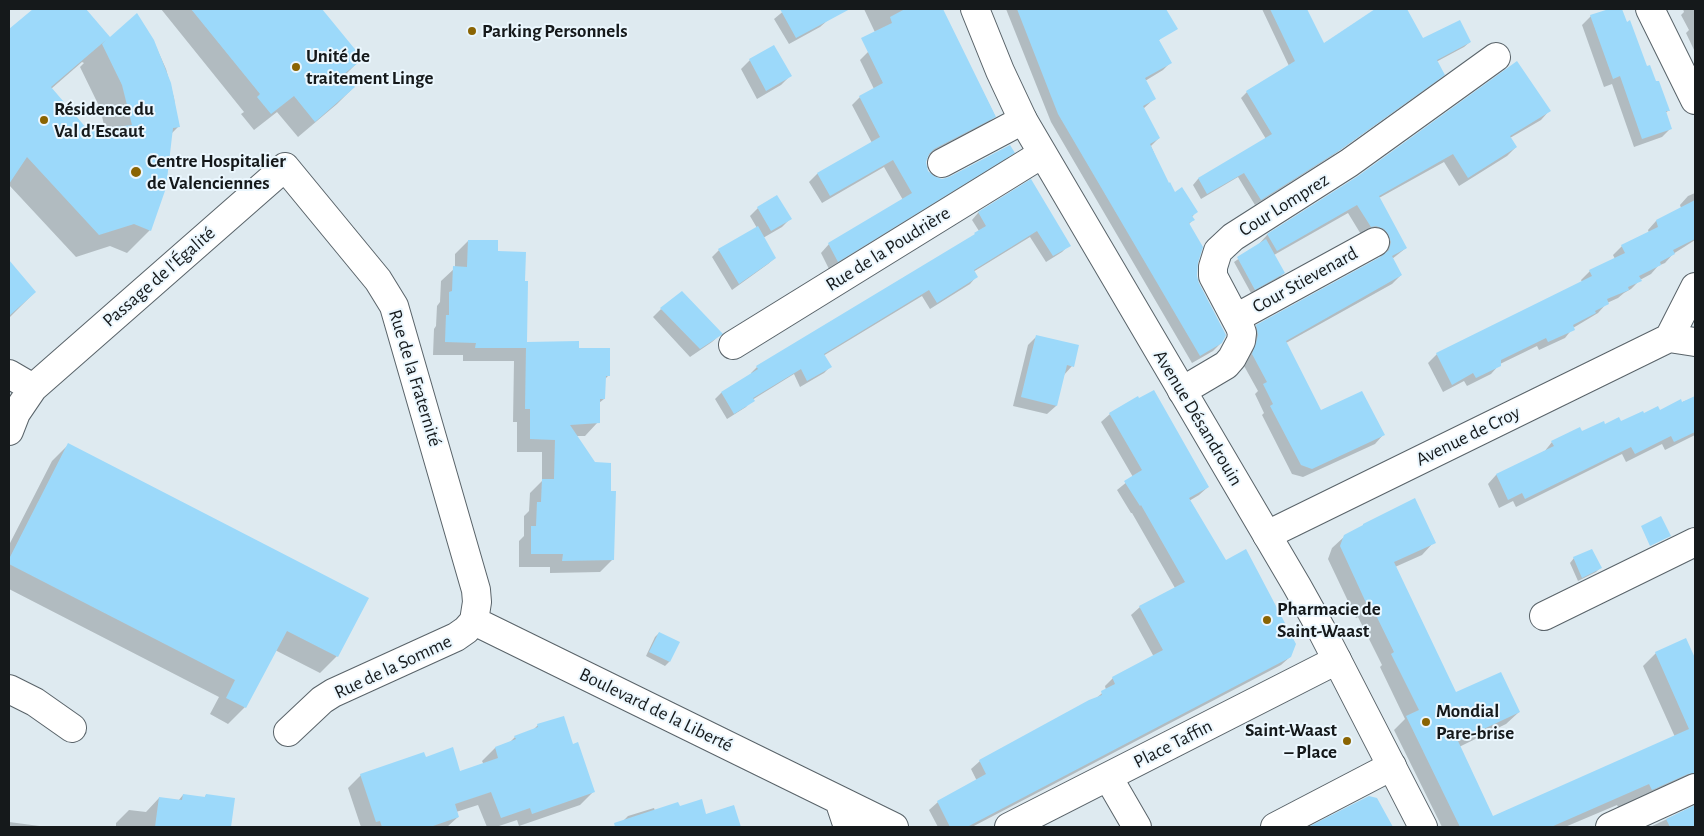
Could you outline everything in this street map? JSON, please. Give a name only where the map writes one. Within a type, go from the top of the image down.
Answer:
[{"type":"street","name":"Avenue Désandrouin","points":[[975,9],[1003,78],[1023,120],[1321,629],[1424,827]]},
{"type":"street","points":[[1650,9],[1695,100]]},
{"type":"street","name":"Cour Lomprez","points":[[1182,391],[1218,371],[1232,358],[1238,349],[1242,333],[1213,276],[1214,260],[1218,251],[1233,237],[1349,163],[1496,57]]},
{"type":"street","points":[[942,163],[1023,120]]},
{"type":"street","name":"Rue de la Poudrière","points":[[733,344],[1042,154]]},
{"type":"street","name":"Passage de l'Égalité","points":[[9,431],[16,412],[33,388],[285,167]]},
{"type":"street","name":"Rue de la Fraternité","points":[[285,167],[378,280],[394,306],[476,590],[477,610],[474,621]]},
{"type":"street","name":"Cour Stievenard","points":[[1236,318],[1375,242]]},
{"type":"street","name":"Avenue de Croy","points":[[1267,535],[1682,340],[1695,287]]},
{"type":"street","points":[[9,374],[33,388]]},
{"type":"street","points":[[1544,616],[1695,542]]},
{"type":"street","name":"Rue de la Somme","points":[[288,732],[322,700],[333,693],[445,644],[466,630],[474,621]]},
{"type":"street","name":"Boulevard de la Liberté","points":[[474,621],[894,827]]},
{"type":"street","name":"Place Taffin","points":[[1008,827],[1337,660]]},
{"type":"street","points":[[9,689],[34,702],[72,728]]},
{"type":"street","points":[[1275,827],[1392,766]]},
{"type":"street","points":[[1108,776],[1137,827]]},
{"type":"street","points":[[1610,827],[1695,788]]},
{"type":"street","points":[[838,800],[848,827]]},
{"type":"building","name":"Résidence du Val d'Escaut","points":[[33,9],[86,9],[110,37],[137,13],[154,40],[171,83],[180,127],[173,128],[166,188],[151,231],[134,224],[99,235],[27,157],[9,184],[9,29]],"holes":[[[106,40],[102,44],[122,85],[132,125],[88,130],[51,87]]]},
{"type":"building","name":"Unité de traitement Linge","points":[[191,9],[322,9],[363,59],[344,74],[355,87],[315,122],[294,96],[271,114],[257,97],[260,94]]},
{"type":"building","points":[[780,9],[850,9],[796,38]]},
{"type":"building","points":[[905,9],[943,9],[996,117],[934,149],[929,154],[926,162],[928,171],[942,179],[1010,145],[1015,153],[838,262],[828,243],[912,193],[893,160],[830,196],[817,173],[880,137],[859,96],[883,83],[861,38],[892,23],[890,17]]},
{"type":"building","points":[[1017,9],[1166,9],[1178,29],[1159,40],[1172,63],[1145,78],[1156,99],[1143,106],[1160,138],[1150,144],[1169,183],[1175,192],[1182,187],[1198,212],[1192,216],[1195,220],[1189,223],[1203,247],[1198,263],[1197,276],[1226,335],[1222,343],[1200,356],[1058,114]]},
{"type":"building","points":[[1270,9],[1307,9],[1324,43],[1375,9],[1407,9],[1423,38],[1460,20],[1471,42],[1437,60],[1445,75],[1340,150],[1261,200],[1244,173],[1207,194],[1198,178],[1272,134],[1246,91],[1295,61]]},
{"type":"building","points":[[1609,9],[1622,9],[1627,22],[1630,20],[1647,66],[1650,65],[1656,81],[1659,81],[1670,111],[1666,111],[1672,129],[1642,139],[1620,76],[1613,79],[1590,15]]},
{"type":"building","points":[[774,45],[792,76],[766,91],[749,59]]},
{"type":"building","points":[[1517,61],[1551,111],[1510,136],[1517,147],[1468,178],[1453,154],[1379,196],[1407,248],[1392,256],[1402,275],[1286,341],[1321,410],[1362,391],[1385,435],[1312,469],[1301,465],[1270,406],[1273,404],[1263,384],[1267,382],[1252,354],[1258,335],[1256,325],[1382,256],[1389,250],[1391,242],[1384,229],[1376,226],[1371,227],[1357,205],[1277,251],[1267,234],[1358,176]]},
{"type":"building","points":[[1031,179],[1071,246],[1053,256],[1037,231],[974,270],[978,277],[937,303],[929,290],[824,354],[832,367],[807,381],[801,369],[753,398],[755,401],[734,414],[721,392],[758,369],[756,366],[975,234],[986,226],[978,212]]},
{"type":"building","points":[[777,195],[792,219],[771,231],[757,207]]},
{"type":"building","points":[[1695,200],[1695,239],[1673,250],[1675,254],[1660,262],[1661,265],[1639,276],[1642,281],[1628,287],[1629,290],[1607,299],[1609,304],[1573,325],[1575,330],[1548,342],[1546,338],[1501,360],[1501,366],[1476,378],[1473,373],[1452,385],[1436,353],[1592,276],[1589,270],[1625,253],[1621,245],[1658,227],[1656,220]]},
{"type":"building","points":[[758,226],[776,258],[739,284],[718,249]]},
{"type":"building","points":[[1266,239],[1285,273],[1255,290],[1237,257]]},
{"type":"building","points":[[468,240],[498,240],[498,251],[526,252],[525,281],[528,281],[527,342],[579,341],[579,348],[610,348],[610,376],[606,376],[605,399],[600,399],[600,423],[570,425],[595,462],[611,463],[611,491],[616,491],[614,560],[562,561],[563,554],[531,554],[531,526],[536,526],[537,502],[541,502],[542,479],[554,479],[555,440],[530,439],[530,409],[525,409],[526,348],[475,348],[476,343],[445,342],[446,315],[449,315],[449,292],[452,291],[453,266],[467,267]]},
{"type":"building","points":[[9,260],[36,292],[9,316]]},
{"type":"building","points":[[682,291],[723,334],[700,349],[660,308]]},
{"type":"building","points":[[1036,335],[1079,345],[1074,367],[1067,365],[1057,406],[1021,397]]},
{"type":"building","points":[[1154,390],[1209,487],[1189,498],[1226,560],[1246,549],[1296,644],[1291,657],[967,827],[950,827],[937,801],[986,774],[979,760],[1089,700],[1102,695],[1101,691],[1115,684],[1112,677],[1163,650],[1139,606],[1185,582],[1141,505],[1124,481],[1142,470],[1109,413],[1138,396],[1139,398]]},
{"type":"building","points":[[1695,396],[1695,432],[1674,442],[1671,436],[1635,454],[1631,447],[1525,499],[1522,493],[1508,500],[1496,474],[1554,446],[1551,441],[1580,427],[1582,431],[1604,421],[1605,424],[1619,417],[1621,421],[1643,411],[1644,413],[1658,406],[1660,410],[1681,399],[1682,402]]},
{"type":"building","points":[[68,443],[369,598],[338,657],[287,631],[246,708],[226,698],[235,680],[9,564],[9,559]]},
{"type":"building","points":[[1415,498],[1436,543],[1394,562],[1456,692],[1501,672],[1520,712],[1458,741],[1493,816],[1689,729],[1655,652],[1686,638],[1695,658],[1695,773],[1688,774],[1652,790],[1649,784],[1551,827],[1460,827],[1406,716],[1419,710],[1391,654],[1394,652],[1371,605],[1368,607],[1340,546],[1344,535]]},
{"type":"building","points":[[1661,516],[1671,536],[1650,546],[1641,526]]},
{"type":"building","points":[[1592,549],[1602,568],[1582,578],[1573,557]]},
{"type":"building","points":[[659,632],[680,642],[670,662],[649,652]]},
{"type":"building","points":[[564,716],[573,744],[578,742],[595,792],[532,814],[530,808],[501,818],[491,792],[455,804],[459,817],[430,827],[382,827],[380,821],[376,822],[360,774],[424,752],[426,757],[453,747],[460,771],[498,758],[495,747],[516,739],[514,736],[538,727],[537,724]]},
{"type":"building","points":[[183,794],[205,797],[206,794],[235,798],[231,827],[155,827],[159,797],[182,800]]},
{"type":"building","points":[[1369,796],[1377,798],[1393,827],[1308,827]]},
{"type":"building","points":[[702,799],[706,814],[734,805],[741,827],[615,827],[614,823],[678,802],[680,806]]},
{"type":"building","points":[[1695,805],[1695,827],[1670,827],[1666,819]]},
{"type":"place","name":"Parking Personnels","points":[[472,31]]},
{"type":"place","name":"Unité de traitement Linge","points":[[296,67]]},
{"type":"place","name":"Résidence du Val d'Escaut","points":[[44,120]]},
{"type":"place","name":"Centre Hospitalier de Valenciennes","points":[[136,172]]},
{"type":"place","name":"Pharmacie de Saint-Waast","points":[[1267,620]]},
{"type":"place","name":"Mondial Pare-brise","points":[[1426,722]]},
{"type":"place","name":"Saint-Waast – Place","points":[[1347,741]]}]
